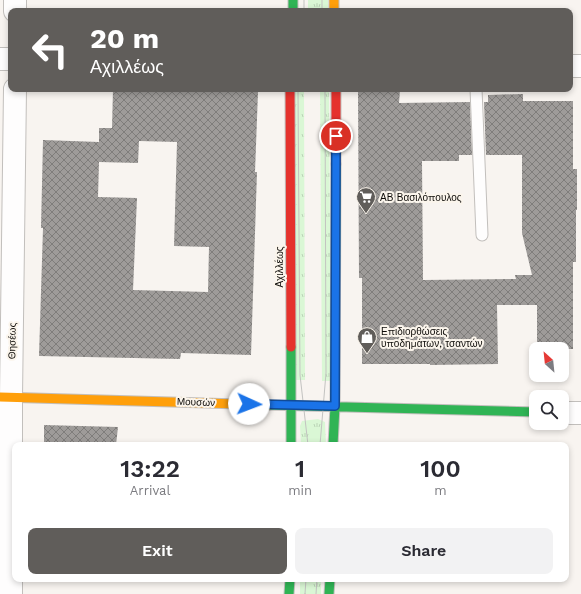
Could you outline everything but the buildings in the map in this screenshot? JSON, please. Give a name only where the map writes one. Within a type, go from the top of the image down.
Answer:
[{"type":"main road","name":"Αχιλλέως","points":[[290,92],[291,442]]},
{"type":"main road","points":[[333,442],[335,406],[336,92]]},
{"type":"main road","name":"Μουσών","points":[[6,397],[529,412]]},
{"type":"main road","points":[[289,594],[290,582]]},
{"type":"main road","points":[[329,594],[330,582]]},
{"type":"street","name":"Θησέως","points":[[11,594],[6,397],[15,92]]},
{"type":"street","points":[[569,413],[581,413]]},
{"type":"lane","points":[[476,92],[482,235]]},
{"type":"green space","points":[[308,0],[328,0],[328,8],[308,8]]},
{"type":"green space","points":[[294,92],[304,92],[305,380],[296,380]]},
{"type":"green space","points":[[320,92],[329,92],[331,381],[322,381]]},
{"type":"green space","points":[[318,419],[325,422],[326,442],[301,442],[300,426],[302,421]]},
{"type":"green space","points":[[300,582],[321,582],[321,594],[300,594]]},
{"type":"tram line","points":[[304,0],[304,8]]},
{"type":"tram line","points":[[322,0],[322,8]]},
{"type":"tram line","points":[[298,92],[300,375],[308,442]]},
{"type":"tram line","points":[[320,442],[326,373],[325,92]]},
{"type":"tram line","points":[[305,594],[306,582]]},
{"type":"tram line","points":[[316,594],[317,582]]},
{"type":"traffic: fast","points":[[293,0],[293,8]]},
{"type":"traffic: fast","points":[[333,442],[335,406],[336,164]]},
{"type":"traffic: fast","points":[[291,347],[291,442]]},
{"type":"traffic: fast","points":[[269,405],[529,412]]},
{"type":"traffic: fast","points":[[289,594],[290,582]]},
{"type":"traffic: fast","points":[[329,594],[330,582]]},
{"type":"traffic: slow","points":[[334,0],[334,8]]},
{"type":"traffic: slow","points":[[0,397],[269,405]]},
{"type":"traffic: jam","points":[[290,92],[291,347]]},
{"type":"traffic: jam","points":[[336,92],[336,164]]},
{"type":"place","name":"ΑΒ Βασιλόπουλος","points":[[366,214]]},
{"type":"place","name":"Επιδιορθώσεις υποδημάτων, τσαντών","points":[[367,354]]},
{"type":"route","points":[[249,404],[335,406],[336,136]]}]
